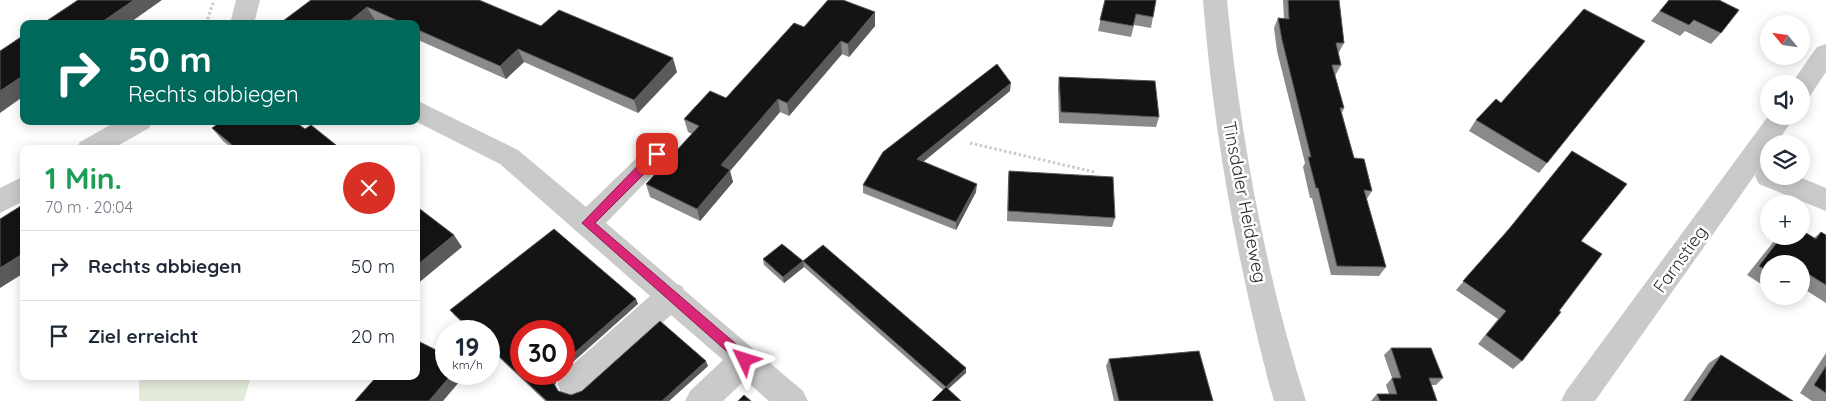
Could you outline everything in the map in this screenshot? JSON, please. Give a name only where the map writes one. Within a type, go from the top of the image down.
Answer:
[{"type":"street","points":[[243,20],[248,0]]},
{"type":"street","name":"Tinsdaler Heideweg","points":[[1215,0],[1223,87],[1241,192],[1260,283],[1290,401]]},
{"type":"street","points":[[1810,76],[1826,53]]},
{"type":"street","points":[[420,112],[510,157],[672,295],[792,401]]},
{"type":"street","points":[[96,145],[133,125]]},
{"type":"street","points":[[588,223],[657,154]]},
{"type":"street","name":"Farnstieg","points":[[1577,401],[1760,175]]},
{"type":"street","points":[[1790,185],[1826,200]]},
{"type":"street","points":[[0,202],[20,190]]},
{"type":"street","points":[[575,382],[672,295]]},
{"type":"street","points":[[701,401],[745,360]]},
{"type":"path","points":[[207,20],[214,0]]},
{"type":"path","points":[[970,143],[1094,172]]},
{"type":"green space","points":[[139,380],[250,380],[244,401],[139,401]]},
{"type":"building","points":[[78,0],[134,0],[105,20],[48,20]]},
{"type":"building","points":[[311,0],[479,0],[541,26],[559,10],[673,58],[634,100],[518,49],[500,66],[420,31],[420,20],[396,20],[367,7],[351,20],[284,20]]},
{"type":"building","points":[[828,0],[843,0],[875,12],[848,44],[841,41],[787,103],[778,99],[721,165],[730,170],[697,209],[646,184],[699,126],[684,119],[710,91],[726,98],[794,23],[804,27]]},
{"type":"building","points":[[1105,0],[1156,0],[1153,17],[1136,14],[1133,26],[1100,20]]},
{"type":"building","points":[[1288,0],[1339,0],[1344,43],[1336,43],[1341,65],[1332,65],[1344,108],[1340,108],[1354,158],[1364,159],[1372,191],[1364,190],[1386,267],[1337,266],[1318,188],[1316,188],[1308,157],[1311,157],[1282,40],[1278,18],[1289,19]]},
{"type":"building","points":[[1669,0],[1719,0],[1739,10],[1721,33],[1694,20],[1689,25],[1660,11]]},
{"type":"building","points":[[1584,9],[1645,41],[1547,163],[1476,120],[1496,99],[1501,103]]},
{"type":"building","points":[[20,38],[20,78],[0,91],[0,51]]},
{"type":"building","points":[[997,64],[1011,83],[917,159],[977,184],[956,222],[863,185],[883,152]]},
{"type":"building","points":[[1059,77],[1155,81],[1159,117],[1061,112]]},
{"type":"building","points":[[216,125],[300,125],[305,129],[311,125],[336,145],[232,145],[212,128]]},
{"type":"building","points":[[1572,151],[1627,184],[1581,241],[1602,254],[1559,311],[1561,312],[1522,361],[1486,335],[1506,311],[1463,281],[1509,229]]},
{"type":"building","points":[[1009,171],[1113,177],[1115,218],[1008,211]]},
{"type":"building","points":[[20,206],[20,256],[0,268],[0,219]]},
{"type":"building","points":[[420,209],[454,235],[420,263]]},
{"type":"building","points":[[554,229],[636,299],[575,352],[575,320],[510,320],[510,367],[500,357],[500,320],[460,320],[450,310]]},
{"type":"building","points":[[1821,232],[1826,235],[1826,285],[1810,275],[1810,255],[1767,255],[1775,245],[1810,245],[1810,235],[1816,239]]},
{"type":"building","points":[[782,244],[803,261],[783,277],[763,259]]},
{"type":"building","points":[[823,245],[966,368],[946,387],[803,261]]},
{"type":"building","points":[[660,321],[706,361],[662,401],[547,401],[530,385],[555,385],[558,391],[571,395],[582,391]]},
{"type":"building","points":[[420,342],[435,350],[435,385],[443,385],[429,401],[355,401],[373,380],[420,380]]},
{"type":"building","points":[[1391,348],[1431,348],[1443,378],[1429,378],[1437,401],[1380,401],[1377,394],[1397,394],[1392,378],[1401,378]]},
{"type":"building","points":[[1199,351],[1213,401],[1119,401],[1109,359]]},
{"type":"building","points":[[1721,355],[1793,401],[1690,401]]},
{"type":"building","points":[[1826,366],[1826,393],[1814,385]]},
{"type":"building","points":[[946,387],[961,401],[932,401]]},
{"type":"building","points":[[744,395],[751,401],[738,401]]},
{"type":"route","points":[[657,154],[588,223],[745,360]]}]
